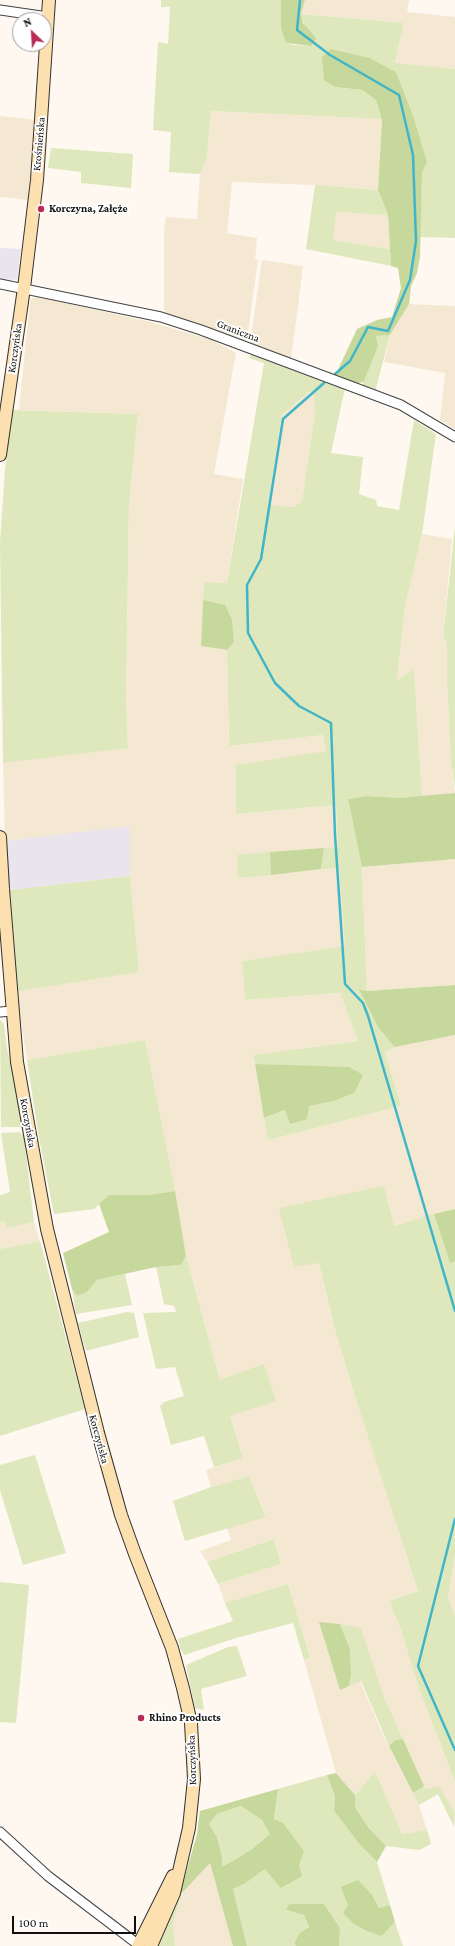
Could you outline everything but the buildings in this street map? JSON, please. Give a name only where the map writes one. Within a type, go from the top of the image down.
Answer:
[{"type":"main road","name":"Krośnieńska","points":[[48,12],[49,0]]},
{"type":"main road","name":"Krośnieńska","points":[[24,288],[37,180],[46,52]]},
{"type":"main road","name":"Korczyńska","points":[[0,455],[24,288]]},
{"type":"main road","name":"Korczyńska","points":[[0,837],[17,1062],[47,1229],[75,1344],[121,1515],[172,1648],[184,1688],[191,1723],[194,1779],[189,1828],[182,1859],[142,1946]]},
{"type":"street","points":[[0,10],[14,12]]},
{"type":"street","name":"Graniczna","points":[[0,284],[160,317],[201,330],[402,405],[455,437]]},
{"type":"street","points":[[0,1012],[12,1011]]},
{"type":"street","name":"Korczyńska","points":[[0,1832],[48,1876],[142,1946]]},
{"type":"shaded area","points":[[305,0],[409,0],[407,12],[455,17],[455,69],[395,64],[404,23],[301,14]]},
{"type":"shaded area","points":[[211,111],[381,119],[382,121],[378,190],[314,185],[232,182],[227,233],[257,238],[255,259],[258,260],[248,333],[244,342],[166,315],[164,309],[164,229],[166,217],[197,219],[200,174],[207,157]]},
{"type":"shaded area","points":[[0,116],[35,120],[28,200],[0,197]]},
{"type":"shaded area","points":[[335,212],[388,215],[390,249],[333,240]]},
{"type":"shaded area","points":[[0,248],[21,249],[17,280],[0,279]]},
{"type":"shaded area","points":[[262,260],[303,266],[291,360],[250,344]]},
{"type":"shaded area","points":[[39,297],[150,322],[212,340],[236,353],[214,474],[243,479],[227,583],[204,582],[201,646],[227,650],[229,746],[323,735],[326,751],[236,814],[336,805],[338,847],[239,878],[339,867],[345,946],[242,961],[245,1000],[340,993],[358,1041],[253,1055],[268,1140],[401,1106],[385,1052],[395,1047],[455,1035],[455,1209],[394,1226],[384,1186],[319,1263],[335,1330],[418,1591],[389,1601],[401,1630],[418,1686],[455,1782],[455,1813],[439,1786],[425,1789],[384,1697],[361,1628],[319,1622],[360,1681],[384,1737],[419,1805],[427,1830],[402,1834],[375,1771],[355,1795],[336,1773],[304,1660],[310,1657],[288,1584],[225,1603],[218,1584],[281,1564],[274,1539],[207,1562],[200,1551],[231,1540],[227,1528],[266,1516],[249,1476],[211,1487],[206,1470],[243,1458],[230,1416],[275,1401],[220,1380],[186,1256],[145,1040],[27,1060],[16,992],[139,972],[130,876],[130,826],[5,841],[3,763],[128,747],[126,694],[129,506],[138,414],[19,410],[30,302],[32,298]]},
{"type":"shaded area","points":[[409,304],[455,306],[455,429],[440,420],[445,373],[384,362],[390,335]]},
{"type":"shaded area","points":[[310,391],[314,396],[315,412],[302,501],[293,507],[267,505],[282,415]]},
{"type":"shaded area","points":[[422,534],[452,539],[443,636],[447,644],[447,682],[451,764],[455,793],[422,797],[414,669],[397,680],[405,607]]},
{"type":"shaded area","points":[[130,825],[130,876],[10,890],[5,841]]},
{"type":"shaded area","points":[[455,859],[455,985],[367,991],[362,867]]},
{"type":"shaded area","points":[[4,1221],[6,1228],[34,1222],[40,1241],[0,1249],[0,1222]]},
{"type":"shaded area","points":[[455,1558],[455,1615],[448,1598]]},
{"type":"shaded area","points":[[210,1863],[233,1946],[175,1946],[173,1923],[182,1893]]},
{"type":"green space","points":[[161,0],[281,0],[286,43],[294,45],[311,46],[301,14],[404,23],[395,63],[455,69],[455,238],[420,237],[422,173],[427,162],[396,72],[335,87],[362,90],[376,100],[381,119],[211,111],[207,157],[200,174],[169,172],[171,132],[153,130],[158,42],[168,44],[170,7],[161,7]]},
{"type":"green space","points":[[281,0],[305,0],[301,14],[303,23],[316,38],[311,46],[286,43],[281,28]]},
{"type":"green space","points":[[331,49],[369,58],[396,72],[414,119],[427,162],[422,173],[420,257],[417,273],[411,286],[409,304],[390,335],[376,336],[378,346],[364,381],[357,384],[335,376],[357,329],[377,320],[392,317],[401,288],[398,268],[391,266],[388,215],[378,190],[382,121],[376,100],[362,90],[335,87],[324,80],[322,57]]},
{"type":"green space","points":[[51,148],[133,154],[131,188],[81,183],[81,172],[48,168]]},
{"type":"green space","points":[[315,185],[378,190],[388,215],[336,212],[333,240],[390,249],[391,266],[306,249]]},
{"type":"green space","points":[[390,335],[375,392],[362,387],[363,381],[378,346],[376,336]]},
{"type":"green space","points":[[252,353],[345,388],[331,453],[363,457],[359,494],[376,500],[377,506],[399,510],[414,420],[436,434],[422,534],[405,607],[397,680],[414,669],[422,797],[400,798],[367,796],[348,799],[362,867],[367,991],[360,989],[395,1047],[385,1052],[401,1106],[268,1140],[264,1118],[286,1110],[334,1101],[354,1093],[297,1066],[255,1064],[253,1055],[358,1041],[340,993],[245,1000],[242,961],[345,946],[339,868],[321,869],[324,848],[338,847],[336,805],[236,814],[236,765],[326,751],[323,735],[229,746],[227,650],[234,642],[203,600],[204,582],[227,583],[264,363],[249,358]],"holes":[[[310,391],[314,396],[315,412],[302,501],[293,507],[268,505],[282,415]]]},
{"type":"green space","points":[[12,410],[138,414],[129,506],[126,694],[128,748],[3,763],[0,542],[5,470]]},
{"type":"green space","points":[[455,526],[455,787],[451,764],[447,682],[447,644],[443,636]]},
{"type":"green space","points":[[203,600],[225,605],[232,620],[234,642],[227,650],[201,646]]},
{"type":"green space","points":[[455,793],[455,859],[362,867],[348,799],[367,796],[400,798]]},
{"type":"green space","points":[[324,848],[321,869],[271,875],[270,852]]},
{"type":"green space","points":[[270,852],[271,875],[238,878],[237,855]]},
{"type":"green space","points":[[130,876],[139,972],[16,992],[10,890]]},
{"type":"green space","points":[[455,985],[455,1035],[395,1047],[378,1027],[359,989],[367,991]]},
{"type":"green space","points":[[0,1020],[4,1024],[7,1049],[25,1124],[19,1127],[1,1127]]},
{"type":"green space","points":[[145,1040],[175,1191],[148,1195],[109,1195],[94,1209],[54,1214],[39,1138],[27,1060]]},
{"type":"green space","points":[[255,1064],[349,1067],[363,1075],[354,1093],[334,1101],[309,1106],[307,1119],[290,1124],[285,1110],[264,1118]]},
{"type":"green space","points":[[20,1132],[24,1137],[34,1222],[6,1228],[4,1221],[0,1222],[0,1195],[10,1192],[1,1133]]},
{"type":"green space","points":[[384,1186],[394,1226],[434,1214],[450,1262],[455,1261],[455,1557],[448,1598],[455,1615],[455,1782],[418,1686],[401,1630],[389,1601],[418,1591],[335,1330],[319,1263],[294,1267],[279,1208]]},
{"type":"green space","points":[[175,1191],[186,1256],[181,1265],[156,1267],[97,1280],[87,1292],[77,1296],[72,1289],[63,1253],[109,1232],[99,1204],[109,1195],[148,1195]]},
{"type":"green space","points":[[455,1209],[455,1261],[450,1263],[434,1214]]},
{"type":"green space","points":[[40,1241],[85,1409],[0,1436],[0,1249]]},
{"type":"green space","points":[[186,1256],[220,1380],[264,1364],[276,1401],[230,1416],[243,1458],[214,1467],[204,1436],[171,1445],[160,1406],[164,1402],[184,1396],[175,1367],[156,1369],[143,1313],[176,1312],[174,1306],[164,1304],[156,1267],[181,1265]]},
{"type":"green space","points":[[125,1274],[132,1305],[76,1314],[72,1289],[77,1296],[87,1292],[97,1280]]},
{"type":"green space","points":[[127,1312],[134,1313],[139,1337],[86,1351],[78,1323]]},
{"type":"green space","points":[[35,1455],[66,1553],[23,1565],[0,1490],[0,1465]]},
{"type":"green space","points":[[249,1476],[266,1517],[185,1541],[173,1501],[211,1487]]},
{"type":"green space","points":[[274,1539],[281,1564],[218,1584],[207,1562]]},
{"type":"green space","points":[[0,1582],[29,1585],[16,1723],[0,1722]]},
{"type":"green space","points":[[288,1584],[310,1657],[304,1660],[293,1623],[236,1638],[184,1655],[178,1639],[233,1621],[225,1603]]},
{"type":"green space","points":[[319,1622],[340,1624],[350,1649],[351,1675],[349,1686],[340,1690]]},
{"type":"green space","points":[[340,1624],[361,1628],[384,1697],[403,1739],[395,1740],[389,1746],[361,1681],[349,1686],[351,1675],[350,1649]]},
{"type":"green space","points":[[237,1646],[247,1676],[201,1689],[204,1710],[195,1708],[186,1665],[228,1647]]},
{"type":"green space","points":[[403,1739],[424,1786],[413,1793],[389,1746],[395,1740]]},
{"type":"green space","points":[[375,1771],[402,1834],[427,1830],[431,1844],[419,1850],[386,1846],[368,1827],[355,1807],[355,1795]]},
{"type":"green space","points":[[336,1773],[355,1795],[355,1807],[368,1827],[386,1846],[377,1862],[360,1845],[334,1811],[335,1796],[327,1775]]},
{"type":"green space","points":[[327,1775],[335,1796],[334,1811],[360,1845],[377,1862],[390,1905],[379,1908],[372,1895],[382,1936],[395,1922],[403,1946],[339,1946],[340,1928],[324,1904],[289,1904],[286,1910],[304,1915],[309,1927],[294,1944],[296,1946],[247,1946],[233,1889],[246,1883],[265,1869],[299,1866],[304,1851],[283,1824],[274,1819],[278,1789]]},
{"type":"green space","points":[[424,1786],[425,1789],[439,1786],[455,1813],[454,1827],[438,1794],[419,1805],[413,1793]]},
{"type":"green space","points":[[278,1789],[274,1819],[283,1823],[304,1851],[299,1866],[302,1876],[281,1888],[265,1869],[246,1883],[233,1889],[247,1946],[233,1946],[210,1863],[182,1893],[181,1891],[197,1834],[200,1811]],"holes":[[[241,1806],[262,1820],[270,1834],[252,1849],[222,1866],[222,1857],[217,1837],[209,1824],[217,1814]]]},
{"type":"green space","points":[[241,1806],[262,1820],[270,1834],[252,1849],[233,1861],[221,1866],[222,1857],[217,1837],[209,1824],[217,1814]]},
{"type":"green space","points":[[358,1880],[372,1895],[379,1908],[390,1905],[395,1922],[382,1936],[367,1931],[354,1924],[343,1913],[348,1905],[341,1887]]},
{"type":"green space","points":[[181,1891],[182,1893],[173,1923],[175,1946],[157,1946]]},
{"type":"green space","points":[[289,1904],[324,1904],[340,1928],[339,1946],[296,1946],[294,1944],[299,1934],[309,1927],[304,1915],[286,1910]]},
{"type":"waterway","points":[[300,0],[297,30],[330,55],[399,95],[413,155],[416,241],[410,280],[388,331],[368,327],[350,361],[335,374]]},
{"type":"waterway","points":[[324,383],[283,419],[261,559],[247,585],[248,633],[275,683],[299,706],[331,723],[335,835],[345,984],[363,1003],[368,1016],[455,1311]]},
{"type":"waterway","points":[[455,1519],[418,1666],[455,1750]]},
{"type":"place","name":"Korczyna, Załęże","points":[[41,209]]},
{"type":"place","name":"Rhino Products","points":[[141,1718]]}]
